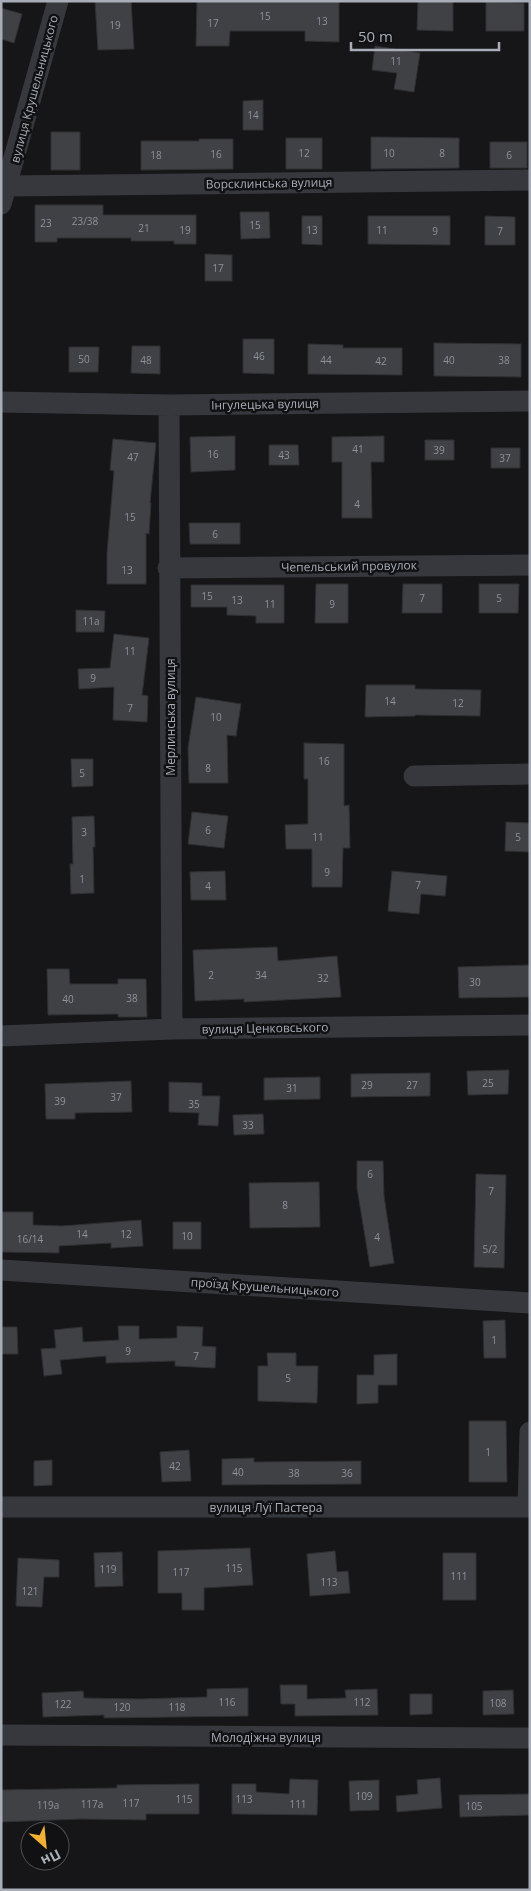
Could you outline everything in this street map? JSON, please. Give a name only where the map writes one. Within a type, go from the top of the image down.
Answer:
[{"type":"street","name":"вулиця Крушельницького","points":[[4,195],[58,1]]},
{"type":"street","name":"Ворсклинська вулиця","points":[[4,195],[530,180]]},
{"type":"street","name":"Інгулецька вулиця","points":[[1,402],[169,405],[530,401]]},
{"type":"street","name":"Мерлинська вулиця","points":[[169,405],[168,568],[172,1029]]},
{"type":"street","name":"Чепельський провулок","points":[[168,568],[530,564]]},
{"type":"street","points":[[414,776],[530,774]]},
{"type":"street","name":"вулиця Ценковського","points":[[1,1036],[172,1029],[530,1025]]},
{"type":"street","name":"проїзд Крушельницького","points":[[1,1270],[530,1303]]},
{"type":"street","points":[[529,1507],[530,1432]]},
{"type":"street","name":"вулиця Луї Пастера","points":[[1,1507],[529,1507]]},
{"type":"street","name":"Молодіжна вулиця","points":[[1,1735],[530,1738]]},
{"type":"building","points":[[95,1],[131,1],[134,49],[98,50]]},
{"type":"building","points":[[197,1],[339,1],[339,42],[305,41],[305,31],[230,31],[229,46],[196,46]]},
{"type":"building","points":[[418,1],[453,1],[453,31],[417,30]]},
{"type":"building","points":[[486,2],[524,3],[524,31],[486,31]]},
{"type":"building","points":[[1,8],[22,14],[14,43],[1,39]]},
{"type":"building","points":[[375,46],[420,53],[414,92],[394,89],[397,73],[372,70]]},
{"type":"building","points":[[263,100],[263,130],[243,130],[243,101]]},
{"type":"building","points":[[51,132],[80,132],[80,170],[51,170]]},
{"type":"building","points":[[371,137],[459,138],[459,168],[371,169]]},
{"type":"building","points":[[286,138],[322,138],[322,169],[286,169]]},
{"type":"building","points":[[199,139],[233,139],[233,169],[141,170],[141,141],[199,141]]},
{"type":"building","points":[[490,142],[527,142],[527,168],[490,168]]},
{"type":"building","points":[[35,205],[103,205],[103,215],[196,215],[196,244],[174,244],[174,241],[131,241],[131,238],[57,238],[57,242],[35,242]]},
{"type":"building","points":[[240,212],[269,212],[270,238],[241,239]]},
{"type":"building","points":[[302,216],[322,216],[322,245],[302,244]]},
{"type":"building","points":[[368,216],[450,216],[450,245],[368,244]]},
{"type":"building","points":[[485,216],[515,217],[515,245],[485,245]]},
{"type":"building","points":[[205,254],[232,255],[232,281],[205,281]]},
{"type":"building","points":[[243,339],[274,339],[274,374],[243,373]]},
{"type":"building","points":[[434,343],[521,344],[521,377],[434,376]]},
{"type":"building","points":[[308,344],[343,345],[343,348],[402,348],[402,375],[308,374]]},
{"type":"building","points":[[132,346],[160,346],[160,374],[131,373]]},
{"type":"building","points":[[69,347],[99,347],[98,372],[69,372]]},
{"type":"building","points":[[235,436],[235,470],[191,472],[190,437]]},
{"type":"building","points":[[384,436],[384,462],[371,462],[372,518],[342,518],[342,462],[332,462],[332,437]]},
{"type":"building","points":[[113,439],[156,443],[149,534],[146,533],[146,584],[107,584],[107,553],[114,471],[110,470]]},
{"type":"building","points":[[425,440],[454,440],[454,460],[425,460]]},
{"type":"building","points":[[269,445],[298,445],[299,465],[269,465]]},
{"type":"building","points":[[491,448],[520,448],[520,468],[491,468]]},
{"type":"building","points":[[189,523],[240,523],[240,544],[190,544]]},
{"type":"building","points":[[316,584],[348,584],[348,623],[315,623]]},
{"type":"building","points":[[403,584],[442,584],[442,613],[402,613]]},
{"type":"building","points":[[479,584],[519,584],[518,613],[479,613]]},
{"type":"building","points":[[191,585],[284,585],[284,623],[256,623],[256,616],[227,615],[227,607],[191,607]]},
{"type":"building","points":[[76,610],[105,611],[104,632],[76,632]]},
{"type":"building","points":[[114,634],[149,638],[142,695],[148,696],[147,722],[113,720],[114,687],[79,689],[78,669],[110,668]]},
{"type":"building","points":[[366,685],[415,685],[415,689],[481,690],[480,716],[415,715],[365,717]]},
{"type":"building","points":[[196,697],[241,704],[236,736],[227,735],[228,783],[189,783],[188,748]]},
{"type":"building","points":[[304,743],[344,744],[344,806],[349,805],[350,848],[343,848],[342,887],[312,887],[312,849],[286,849],[285,825],[308,824],[308,779],[304,779]]},
{"type":"building","points":[[71,759],[93,759],[93,786],[72,787]]},
{"type":"building","points":[[192,812],[228,816],[224,848],[188,844]]},
{"type":"building","points":[[94,816],[94,893],[71,894],[70,864],[73,864],[72,817]]},
{"type":"building","points":[[506,822],[530,823],[530,852],[505,851]]},
{"type":"building","points":[[225,871],[226,900],[191,900],[190,872]]},
{"type":"building","points":[[392,871],[447,876],[445,896],[421,894],[419,914],[388,911]]},
{"type":"building","points":[[277,947],[278,961],[337,956],[341,997],[244,1002],[244,999],[195,1001],[193,950]]},
{"type":"building","points":[[530,965],[530,997],[459,998],[458,967]]},
{"type":"building","points":[[47,969],[69,969],[70,984],[118,984],[118,979],[146,979],[147,1017],[118,1017],[118,1014],[48,1015]]},
{"type":"building","points":[[509,1070],[508,1094],[468,1095],[467,1071]]},
{"type":"building","points":[[430,1073],[430,1096],[351,1097],[351,1074]]},
{"type":"building","points":[[320,1077],[320,1099],[264,1100],[264,1078]]},
{"type":"building","points":[[131,1081],[132,1112],[75,1113],[75,1119],[46,1119],[45,1084]]},
{"type":"building","points":[[169,1082],[202,1083],[202,1096],[220,1096],[218,1126],[198,1125],[199,1113],[169,1112]]},
{"type":"building","points":[[263,1114],[264,1134],[234,1135],[233,1115]]},
{"type":"building","points":[[357,1161],[383,1161],[384,1196],[394,1263],[370,1267],[357,1188]]},
{"type":"building","points":[[476,1174],[506,1175],[504,1268],[474,1267]]},
{"type":"building","points":[[319,1182],[320,1227],[250,1228],[249,1183]]},
{"type":"building","points":[[1,1212],[33,1212],[33,1225],[62,1226],[141,1220],[143,1246],[111,1248],[111,1243],[59,1246],[59,1253],[1,1252]]},
{"type":"building","points":[[173,1222],[201,1222],[201,1249],[173,1249]]},
{"type":"building","points":[[505,1320],[506,1358],[484,1358],[483,1321]]},
{"type":"building","points":[[118,1326],[139,1326],[139,1339],[177,1338],[177,1326],[203,1327],[202,1346],[216,1347],[215,1368],[175,1366],[175,1361],[106,1363],[106,1356],[60,1360],[62,1374],[44,1376],[41,1349],[56,1348],[54,1330],[82,1327],[83,1342],[119,1340]]},
{"type":"building","points":[[1,1327],[17,1327],[18,1354],[1,1354]]},
{"type":"building","points":[[267,1353],[296,1353],[296,1366],[318,1366],[317,1403],[258,1401],[258,1366],[268,1366]]},
{"type":"building","points":[[397,1354],[397,1385],[378,1385],[378,1403],[357,1404],[357,1375],[374,1375],[374,1355]]},
{"type":"building","points":[[469,1421],[506,1421],[507,1482],[469,1482]]},
{"type":"building","points":[[189,1450],[191,1481],[162,1482],[160,1452]]},
{"type":"building","points":[[254,1458],[254,1462],[361,1461],[361,1484],[222,1485],[222,1459]]},
{"type":"building","points":[[52,1460],[52,1485],[34,1486],[34,1461]]},
{"type":"building","points":[[250,1548],[253,1585],[204,1588],[204,1610],[182,1610],[182,1593],[158,1593],[158,1551]]},
{"type":"building","points":[[335,1551],[337,1572],[348,1571],[350,1593],[310,1596],[307,1554]]},
{"type":"building","points":[[122,1552],[123,1586],[95,1587],[94,1553]]},
{"type":"building","points":[[443,1553],[476,1553],[476,1600],[443,1600]]},
{"type":"building","points":[[18,1558],[59,1560],[59,1577],[44,1577],[42,1607],[16,1606]]},
{"type":"building","points":[[280,1685],[307,1685],[307,1699],[346,1698],[345,1690],[377,1689],[378,1715],[295,1716],[295,1704],[281,1704]]},
{"type":"building","points":[[248,1688],[248,1716],[104,1718],[104,1715],[43,1717],[42,1693],[83,1691],[84,1698],[139,1699],[207,1697],[207,1689]]},
{"type":"building","points":[[513,1690],[514,1714],[483,1715],[483,1691]]},
{"type":"building","points":[[410,1694],[432,1694],[432,1714],[410,1715]]},
{"type":"building","points":[[440,1778],[442,1808],[397,1812],[396,1796],[418,1794],[417,1780]]},
{"type":"building","points":[[290,1779],[318,1780],[317,1815],[232,1814],[232,1784],[256,1784],[256,1792],[289,1794]]},
{"type":"building","points":[[379,1780],[379,1810],[350,1811],[349,1781]]},
{"type":"building","points":[[199,1784],[199,1814],[146,1814],[146,1820],[81,1819],[1,1822],[1,1790],[117,1788],[117,1785]]},
{"type":"building","points":[[530,1794],[530,1815],[460,1817],[459,1795]]}]
